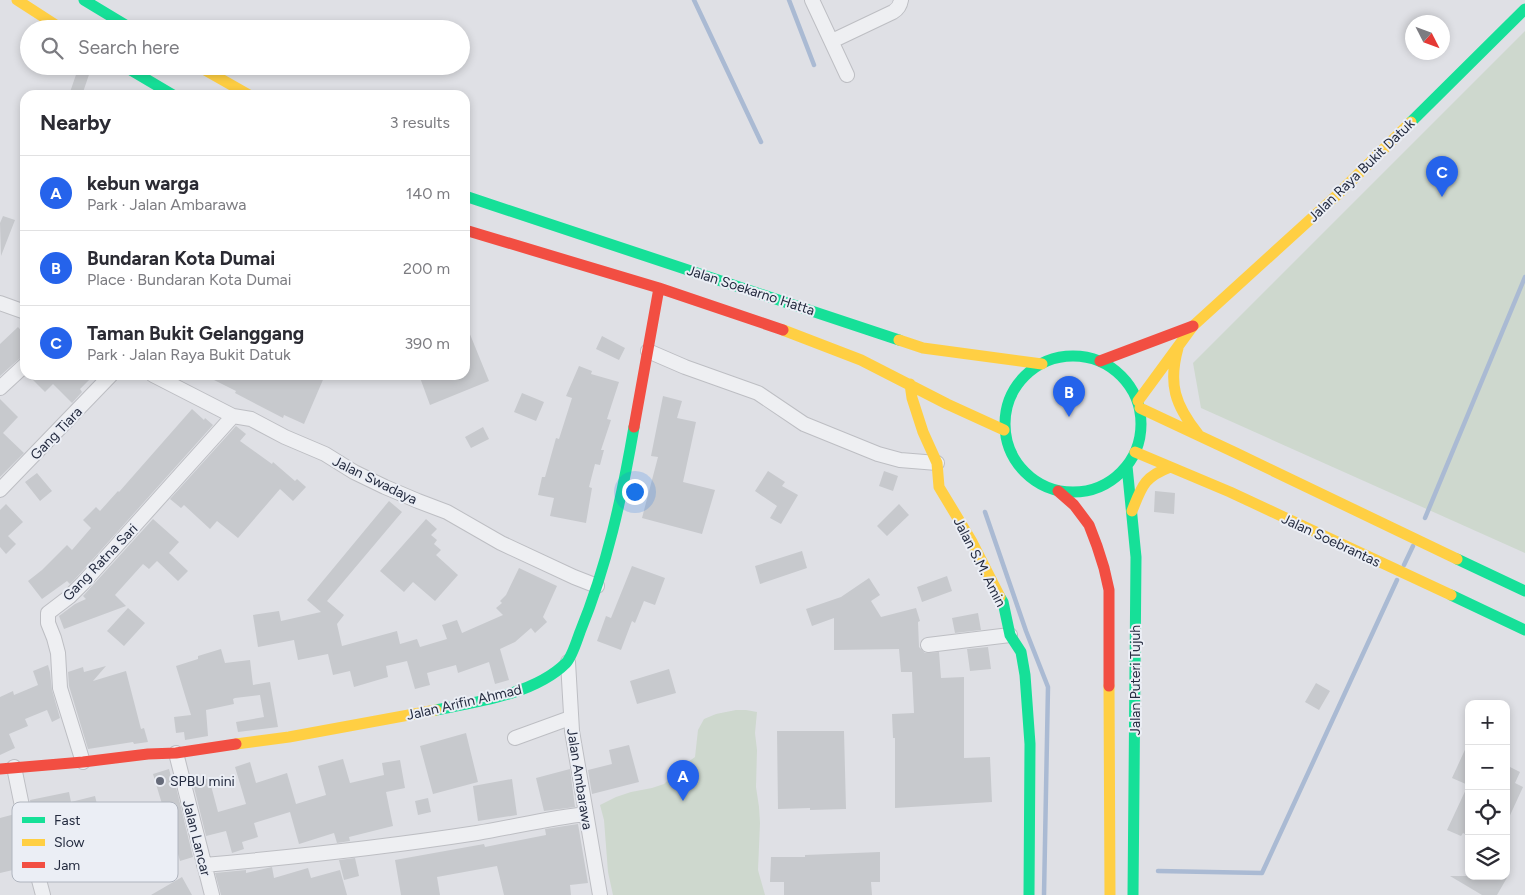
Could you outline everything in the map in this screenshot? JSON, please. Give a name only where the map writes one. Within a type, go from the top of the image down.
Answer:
[{"type":"main road","points":[[17,0],[47,20]]},
{"type":"main road","points":[[84,0],[117,20]]},
{"type":"main road","name":"Jalan Raya Bukit Datuk","points":[[1139,405],[1192,326],[1336,196],[1525,8]]},
{"type":"main road","points":[[138,75],[163,90]]},
{"type":"main road","points":[[214,75],[240,90]]},
{"type":"main road","name":"Jalan Soekarno Hatta","points":[[470,198],[923,348],[1042,364]]},
{"type":"main road","name":"Jalan Soekarno Hatta","points":[[470,231],[659,288],[806,338],[861,360],[947,404],[1004,430]]},
{"type":"main road","points":[[568,662],[597,586],[623,491],[659,288]]},
{"type":"main road","name":"Jalan Raya Bukit Datuk","points":[[1100,361],[1192,326]]},
{"type":"main road","points":[[1179,345],[1173,371],[1176,399],[1187,420],[1198,434]]},
{"type":"main road","points":[[1080,356],[1100,361],[1116,371],[1129,385],[1139,405],[1141,431],[1135,452],[1127,466],[1113,480],[1096,489],[1078,493],[1058,492],[1038,484],[1021,470],[1010,451],[1004,430],[1006,410],[1013,391],[1025,375],[1042,364],[1061,357],[1080,356]]},
{"type":"main road","name":"Jalan S.M. Amin","points":[[910,384],[920,425],[937,463],[939,488],[971,540],[1004,602],[1010,635],[1021,652],[1026,685],[1030,744],[1029,895]]},
{"type":"main road","points":[[1139,405],[1525,591]]},
{"type":"main road","name":"Jalan Soebrantas","points":[[1135,452],[1230,492],[1525,630]]},
{"type":"main road","name":"Jalan Puteri Tujuh","points":[[1127,466],[1136,557],[1133,895]]},
{"type":"main road","points":[[1132,511],[1143,484],[1157,471],[1170,467]]},
{"type":"main road","name":"Jalan Puteri Tujuh","points":[[1058,492],[1076,507],[1091,528],[1109,590],[1110,895]]},
{"type":"main road","name":"Jalan Arifin Ahmad","points":[[7,768],[176,753],[289,737],[395,718],[480,701],[523,689],[549,677],[568,662]]},
{"type":"street","points":[[812,0],[847,75]]},
{"type":"street","points":[[832,41],[893,12],[901,5],[901,0]]},
{"type":"street","points":[[0,303],[20,310]]},
{"type":"street","points":[[648,351],[685,367],[758,392],[804,424],[878,454],[900,460],[937,463]]},
{"type":"street","points":[[0,388],[20,370]]},
{"type":"street","name":"Gang Tiara","points":[[0,490],[106,380]]},
{"type":"street","name":"Jalan Swadaya","points":[[167,380],[233,416],[251,419],[285,437],[325,454],[354,472],[385,487],[447,512],[501,543],[597,586]]},
{"type":"street","name":"Gang Ratna Sari","points":[[84,762],[60,688],[58,653],[48,623],[48,614],[83,583],[233,416]]},
{"type":"street","points":[[928,645],[1010,635]]},
{"type":"street","name":"Jalan Ambarawa","points":[[568,662],[570,718],[600,895]]},
{"type":"street","points":[[515,738],[570,718]]},
{"type":"street","name":"Jalan Lancar","points":[[176,753],[212,895]]},
{"type":"street","points":[[7,768],[17,802]]},
{"type":"street","points":[[204,865],[368,848],[479,833],[564,816],[586,814]]},
{"type":"street","points":[[40,882],[43,895]]},
{"type":"shaded area","points":[[1525,31],[1525,553],[1201,408],[1193,363]]},
{"type":"shaded area","points":[[736,710],[757,712],[755,733],[757,750],[756,787],[760,823],[758,870],[765,895],[613,895],[608,872],[604,820],[600,805],[631,792],[664,784],[695,757],[698,730],[704,719],[716,714]]},
{"type":"building","points":[[76,75],[89,75],[84,90],[71,90]]},
{"type":"building","points":[[3,216],[15,220],[1,256],[0,223]]},
{"type":"building","points":[[18,327],[20,329],[20,358],[0,376],[0,344]]},
{"type":"building","points":[[470,334],[489,381],[430,405],[421,380],[470,380]]},
{"type":"building","points":[[602,336],[625,348],[619,360],[596,349]]},
{"type":"building","points":[[579,366],[592,371],[591,374],[619,382],[607,419],[611,420],[601,450],[604,450],[600,465],[595,464],[589,487],[592,488],[586,523],[550,516],[554,498],[538,495],[542,477],[545,477],[556,438],[559,439],[572,398],[566,396]]},
{"type":"building","points":[[33,380],[89,380],[80,389],[82,392],[72,403],[53,384],[45,392]]},
{"type":"building","points":[[214,380],[323,380],[304,424],[284,415],[283,418],[235,393],[236,391]]},
{"type":"building","points":[[522,393],[544,402],[536,421],[514,412]]},
{"type":"building","points":[[663,396],[682,401],[677,418],[696,422],[683,482],[715,490],[702,534],[642,518],[658,457],[651,456]]},
{"type":"building","points":[[0,399],[18,417],[3,433],[24,453],[0,477]]},
{"type":"building","points":[[192,409],[213,425],[77,577],[70,584],[67,581],[42,599],[28,581],[67,545],[72,550],[91,528],[83,520],[96,507],[100,511],[119,492]]},
{"type":"building","points":[[236,426],[246,434],[240,441],[272,464],[273,462],[295,481],[297,479],[306,487],[293,501],[280,489],[238,538],[217,521],[210,529],[184,505],[181,508],[170,499]]},
{"type":"building","points":[[483,427],[489,439],[471,448],[465,437]]},
{"type":"building","points":[[768,471],[785,482],[782,486],[798,495],[781,524],[770,518],[777,506],[755,491]]},
{"type":"building","points":[[884,471],[898,476],[893,491],[879,486]]},
{"type":"building","points":[[37,473],[52,491],[40,501],[25,482]]},
{"type":"building","points":[[1155,491],[1175,493],[1174,514],[1154,512]]},
{"type":"building","points":[[389,501],[402,512],[327,601],[344,615],[337,624],[342,646],[397,631],[400,644],[417,639],[420,647],[447,639],[442,625],[457,620],[462,633],[503,615],[496,608],[502,603],[500,601],[506,595],[519,568],[557,586],[543,617],[547,622],[535,633],[531,628],[515,642],[500,649],[509,680],[495,684],[489,662],[458,673],[456,665],[427,673],[430,685],[415,689],[407,661],[386,666],[388,677],[354,687],[350,671],[333,675],[328,654],[298,660],[294,640],[258,647],[253,615],[279,611],[281,621],[321,612],[307,600]]},
{"type":"building","points":[[6,504],[23,522],[8,536],[16,544],[6,554],[0,547],[0,510]]},
{"type":"building","points":[[899,504],[909,515],[887,536],[877,526]]},
{"type":"building","points":[[153,519],[179,542],[169,553],[188,571],[178,581],[157,561],[149,569],[143,564],[115,595],[126,606],[64,629],[59,616],[75,604],[86,599],[83,596]]},
{"type":"building","points":[[426,519],[437,529],[431,535],[437,540],[434,544],[441,550],[436,555],[458,575],[435,601],[413,582],[404,592],[380,571]]},
{"type":"building","points":[[802,551],[807,568],[760,584],[755,566]]},
{"type":"building","points":[[632,566],[665,578],[655,605],[644,601],[635,623],[632,621],[621,650],[597,641],[606,616],[611,618]]},
{"type":"building","points":[[947,576],[952,591],[922,602],[917,587]]},
{"type":"building","points":[[869,578],[880,595],[871,601],[881,617],[916,608],[920,621],[918,622],[919,647],[925,653],[939,652],[941,678],[964,677],[964,758],[990,757],[992,802],[895,808],[895,738],[893,738],[892,714],[914,713],[912,672],[901,672],[899,649],[834,650],[834,618],[812,626],[806,609],[841,597]]},
{"type":"building","points":[[128,608],[145,623],[124,646],[107,631]]},
{"type":"building","points":[[978,613],[981,630],[955,633],[952,618]]},
{"type":"building","points":[[988,647],[991,669],[970,671],[967,649]]},
{"type":"building","points":[[221,649],[225,663],[250,660],[253,685],[270,682],[278,727],[238,732],[236,722],[264,717],[260,695],[235,698],[233,699],[234,704],[206,710],[208,736],[185,740],[184,732],[176,733],[174,717],[191,715],[176,666],[198,659],[198,656]]},
{"type":"building","points":[[48,665],[52,690],[60,718],[52,722],[47,710],[25,719],[28,726],[9,734],[15,748],[0,755],[0,697],[13,691],[14,695],[38,685],[33,671]]},
{"type":"building","points":[[106,666],[93,681],[126,671],[141,729],[144,728],[148,742],[134,744],[133,742],[88,749],[69,686],[68,672],[83,667],[84,672]]},
{"type":"building","points":[[669,669],[676,693],[637,704],[630,681]]},
{"type":"building","points":[[1316,683],[1330,691],[1319,710],[1305,702]]},
{"type":"building","points":[[777,731],[844,731],[846,809],[778,809]]},
{"type":"building","points":[[466,733],[478,782],[433,794],[420,746]]},
{"type":"building","points":[[629,745],[639,782],[592,794],[588,770],[612,764],[609,750]]},
{"type":"building","points":[[1465,750],[1465,784],[1452,778]]},
{"type":"building","points":[[343,759],[350,783],[384,775],[382,763],[400,760],[405,788],[386,792],[393,826],[349,837],[350,841],[337,843],[334,833],[299,844],[290,812],[254,823],[258,837],[242,842],[244,849],[232,853],[226,831],[206,836],[193,783],[209,778],[218,812],[246,804],[235,767],[250,762],[256,783],[287,773],[296,804],[326,795],[318,766]]},
{"type":"building","points":[[1510,767],[1520,772],[1515,783],[1523,787],[1510,815]]},
{"type":"building","points":[[169,769],[174,788],[176,787],[193,857],[180,861],[178,854],[178,802],[161,802],[153,774]]},
{"type":"building","points":[[570,769],[575,807],[544,811],[536,778]]},
{"type":"building","points":[[512,779],[517,815],[478,821],[473,786]]},
{"type":"building","points":[[1465,791],[1465,834],[1463,833],[1461,836],[1447,830]]},
{"type":"building","points":[[69,792],[71,802],[30,802],[30,800]]},
{"type":"building","points":[[95,796],[96,802],[71,802]]},
{"type":"building","points":[[428,798],[431,812],[418,815],[415,801]]},
{"type":"building","points":[[12,815],[12,870],[0,873],[0,818]]},
{"type":"building","points":[[578,824],[588,883],[570,885],[571,895],[504,895],[497,866],[437,877],[440,895],[401,895],[395,860],[484,844],[485,847],[546,835],[545,829]]},
{"type":"building","points":[[880,852],[880,882],[871,882],[872,895],[784,895],[784,882],[770,882],[771,857],[805,857],[805,855]]},
{"type":"building","points":[[355,858],[359,876],[344,880],[339,860]]},
{"type":"building","points":[[272,867],[274,878],[308,868],[311,878],[340,870],[347,895],[221,895],[215,873],[246,870],[246,873]]},
{"type":"building","points":[[1450,876],[1465,876],[1465,880],[1506,880],[1497,895],[1482,895]]},
{"type":"building","points":[[182,877],[192,895],[151,895],[173,882],[178,882],[178,879]]},
{"type":"waterway","points":[[694,0],[761,142]]},
{"type":"waterway","points":[[789,0],[814,65]]},
{"type":"waterway","points":[[1425,518],[1525,277]]},
{"type":"waterway","points":[[985,512],[1026,631],[1048,687],[1044,895]]},
{"type":"waterway","points":[[1404,565],[1413,546]]},
{"type":"waterway","points":[[1158,871],[1262,873],[1397,580]]},
{"type":"traffic: fast","points":[[84,0],[117,20]]},
{"type":"traffic: fast","points":[[1411,122],[1525,9]]},
{"type":"traffic: fast","points":[[139,75],[165,90]]},
{"type":"traffic: fast","points":[[470,198],[899,340]]},
{"type":"traffic: fast","points":[[1073,356],[1099,361],[1111,367],[1121,376],[1130,386],[1136,398],[1141,424],[1136,450],[1130,462],[1121,472],[1111,481],[1099,487],[1073,492],[1047,487],[1035,481],[1025,472],[1016,462],[1010,450],[1005,424],[1010,398],[1016,386],[1025,376],[1035,367],[1047,361],[1073,356]]},
{"type":"traffic: fast","points":[[436,710],[487,700],[522,689],[553,674],[566,663],[590,607],[606,557],[619,505],[634,427]]},
{"type":"traffic: fast","points":[[1127,466],[1136,557],[1133,895]]},
{"type":"traffic: fast","points":[[1457,559],[1525,591]]},
{"type":"traffic: fast","points":[[1451,595],[1525,630]]},
{"type":"traffic: fast","points":[[1000,597],[1003,602],[1010,635],[1021,652],[1025,675],[1030,744],[1029,895]]},
{"type":"traffic: slow","points":[[17,0],[48,20]]},
{"type":"traffic: slow","points":[[214,75],[240,90]]},
{"type":"traffic: slow","points":[[1138,401],[1193,326],[1336,196],[1411,122]]},
{"type":"traffic: slow","points":[[783,330],[861,360],[947,404],[1004,430]]},
{"type":"traffic: slow","points":[[899,340],[923,348],[1042,364]]},
{"type":"traffic: slow","points":[[1178,348],[1174,373],[1176,394],[1179,404],[1198,434]]},
{"type":"traffic: slow","points":[[910,384],[912,398],[923,432],[937,463],[939,487],[971,540],[1000,597]]},
{"type":"traffic: slow","points":[[1140,408],[1457,559]]},
{"type":"traffic: slow","points":[[1135,452],[1230,492],[1451,595]]},
{"type":"traffic: slow","points":[[1132,511],[1145,483],[1154,475],[1170,467]]},
{"type":"traffic: slow","points":[[1109,686],[1110,895]]},
{"type":"traffic: slow","points":[[236,744],[289,737],[436,710]]},
{"type":"traffic: jam","points":[[470,231],[659,288],[783,330]]},
{"type":"traffic: jam","points":[[634,427],[659,288]]},
{"type":"traffic: jam","points":[[1100,361],[1193,326]]},
{"type":"traffic: jam","points":[[1058,491],[1074,505],[1089,525],[1104,568],[1109,590],[1109,686]]},
{"type":"traffic: jam","points":[[0,769],[148,754],[176,753],[236,744]]},
{"type":"place","name":"Taman Bukit Gelanggang","points":[[1442,197]]},
{"type":"place","name":"Bundaran Kota Dumai","points":[[1069,417]]},
{"type":"place","name":"SPBU mini","points":[[160,781]]},
{"type":"place","name":"kebun warga","points":[[683,801]]}]
